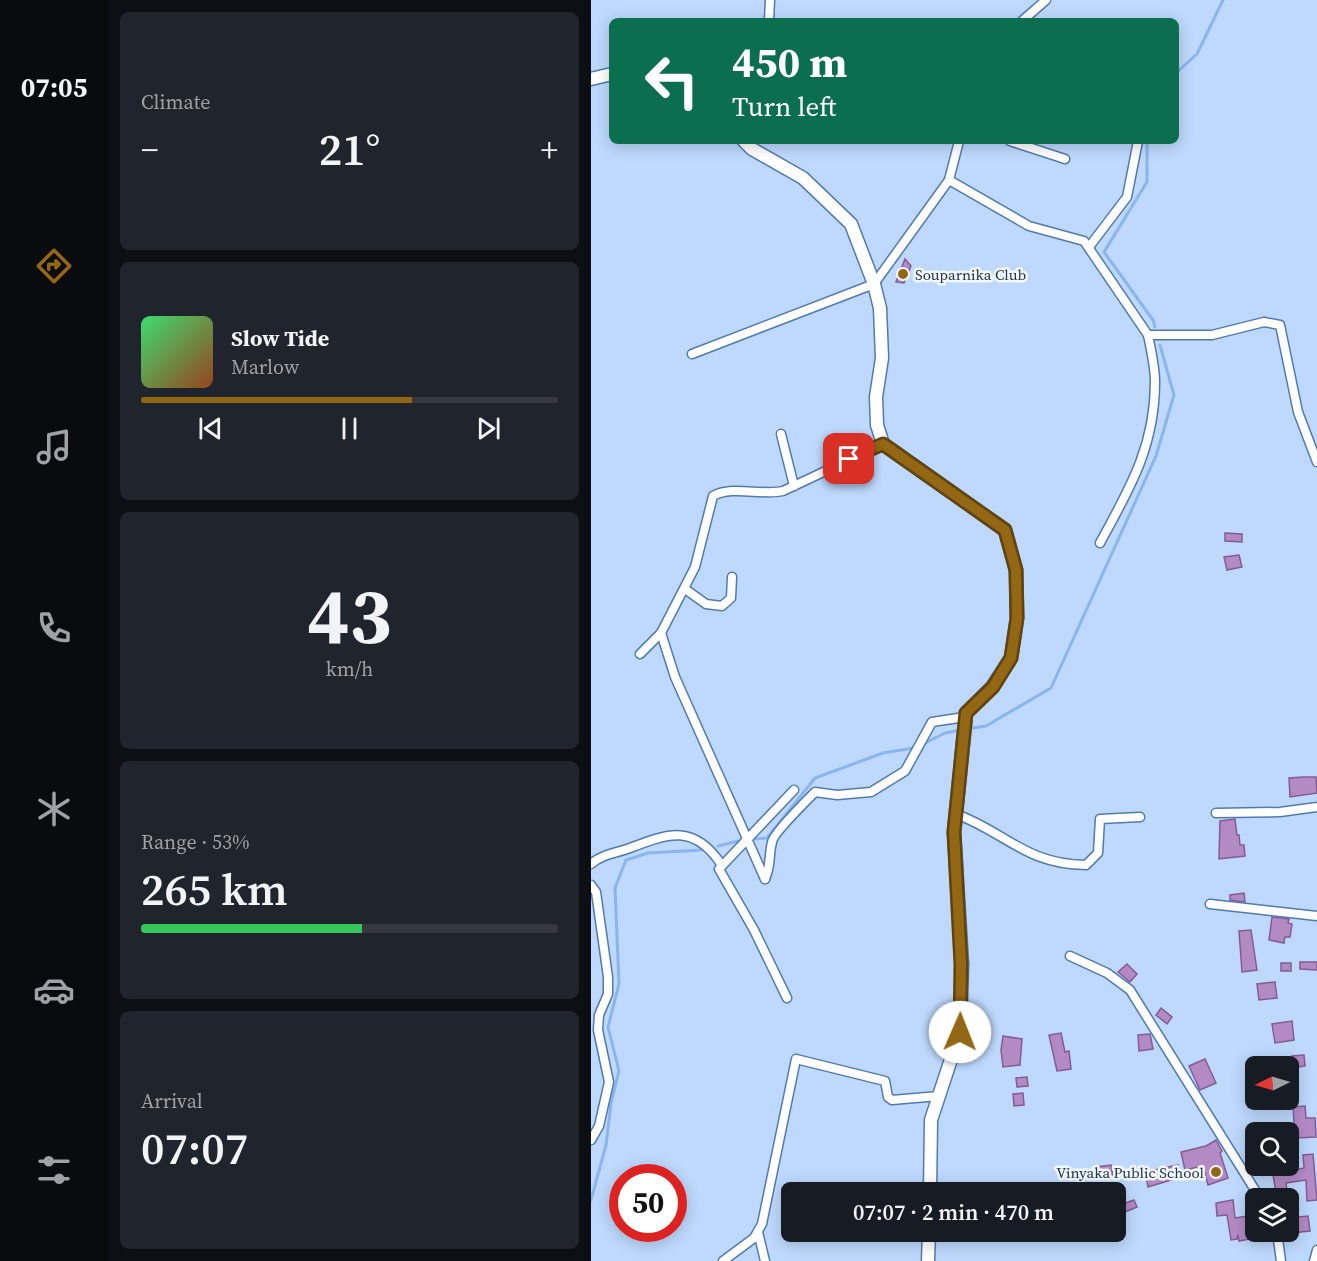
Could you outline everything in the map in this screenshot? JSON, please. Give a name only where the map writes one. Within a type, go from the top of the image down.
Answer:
[{"type":"main road","points":[[591,79],[609,75]]},
{"type":"main road","points":[[747,144],[803,178],[851,224],[874,285],[880,308],[882,358],[876,397],[877,425],[883,444],[1005,530],[1016,570],[1017,618],[1011,658],[993,687],[966,713],[965,717],[954,832],[961,964],[960,1032],[931,1120],[930,1182]]},
{"type":"main road","points":[[928,1261],[929,1242]]},
{"type":"street","points":[[769,0],[769,18]]},
{"type":"street","points":[[1025,18],[1046,0]]},
{"type":"street","points":[[692,354],[874,285],[949,180],[958,144]]},
{"type":"street","points":[[1019,144],[1065,159]]},
{"type":"street","points":[[1089,247],[1127,197],[1137,144]]},
{"type":"street","points":[[949,180],[1029,226],[1081,240],[1089,247],[1139,325],[1148,335],[1155,380],[1152,419],[1145,454],[1100,543]]},
{"type":"street","points":[[1148,335],[1212,335],[1264,322],[1279,326],[1293,391],[1317,462]]},
{"type":"street","points":[[781,435],[794,486]]},
{"type":"street","points":[[641,654],[661,633],[685,589],[695,567],[713,496],[725,492],[770,494],[794,486],[883,444]]},
{"type":"street","points":[[685,589],[707,604],[722,606],[731,597],[732,577]]},
{"type":"street","points":[[661,633],[675,677],[765,879],[771,863],[772,840],[798,807],[815,792],[837,795],[871,792],[905,771],[932,722],[965,717]]},
{"type":"street","points":[[787,998],[754,930],[719,871],[721,864],[794,790]]},
{"type":"street","points":[[1216,813],[1281,812],[1317,807]]},
{"type":"street","points":[[956,814],[973,820],[1037,857],[1060,864],[1086,865],[1098,853],[1100,819],[1140,817]]},
{"type":"street","points":[[591,864],[609,854],[665,835],[698,840],[710,847],[721,864]]},
{"type":"street","points":[[591,885],[596,892],[608,977],[608,994],[599,1015],[598,1030],[609,1082],[599,1126],[591,1140]]},
{"type":"street","points":[[1210,904],[1317,916]]},
{"type":"street","points":[[1070,956],[1107,974],[1130,990],[1254,1188]]},
{"type":"street","points":[[765,1261],[758,1232],[796,1059],[885,1081],[888,1097],[891,1100],[939,1096]]},
{"type":"street","points":[[723,1261],[758,1232]]},
{"type":"street","points":[[1278,1242],[1281,1261]]},
{"type":"street","points":[[1314,1261],[1317,1250]]},
{"type":"building","name":"Souparnika Club","points":[[905,259],[911,266],[904,283],[896,282]]},
{"type":"building","points":[[1225,533],[1242,534],[1242,542],[1225,541]]},
{"type":"building","points":[[1239,555],[1242,567],[1227,570],[1224,557]]},
{"type":"building","points":[[1316,777],[1317,793],[1290,797],[1289,778]]},
{"type":"building","points":[[1235,819],[1237,835],[1239,835],[1240,845],[1244,845],[1245,856],[1219,859],[1220,821]]},
{"type":"building","points":[[1244,893],[1245,902],[1230,900],[1230,895]]},
{"type":"building","points":[[1272,917],[1289,919],[1288,923],[1292,924],[1290,937],[1285,937],[1284,943],[1269,940]]},
{"type":"building","points":[[1251,930],[1257,970],[1242,972],[1239,931]]},
{"type":"building","points":[[1300,962],[1317,962],[1317,970],[1300,969]]},
{"type":"building","points":[[1281,963],[1291,963],[1291,971],[1281,971]]},
{"type":"building","points":[[1127,964],[1137,974],[1130,982],[1118,972]]},
{"type":"building","points":[[1275,982],[1277,998],[1259,1000],[1257,984]]},
{"type":"building","points":[[1161,1008],[1172,1017],[1167,1024],[1156,1015]]},
{"type":"building","points":[[1292,1021],[1294,1040],[1275,1043],[1272,1024]]},
{"type":"building","points":[[1061,1033],[1065,1052],[1069,1051],[1071,1069],[1057,1071],[1049,1035]]},
{"type":"building","points":[[1150,1034],[1153,1049],[1139,1051],[1138,1035]]},
{"type":"building","points":[[1003,1036],[1022,1039],[1020,1065],[1003,1067],[1001,1050]]},
{"type":"building","points":[[1304,1055],[1305,1066],[1299,1067],[1299,1056],[1292,1056]]},
{"type":"building","points":[[1205,1059],[1216,1083],[1200,1090],[1189,1066]]},
{"type":"building","points":[[1027,1077],[1028,1086],[1017,1087],[1016,1078]]},
{"type":"building","points":[[1023,1093],[1024,1105],[1014,1106],[1013,1094]]},
{"type":"building","points":[[1299,1106],[1305,1106],[1306,1118],[1315,1118],[1316,1137],[1299,1138],[1299,1122],[1294,1122],[1293,1110],[1299,1110]]},
{"type":"building","points":[[1216,1140],[1222,1151],[1220,1153],[1228,1178],[1208,1185],[1203,1166],[1185,1170],[1181,1152],[1206,1146]]},
{"type":"building","points":[[1313,1154],[1317,1200],[1307,1201],[1306,1180],[1286,1183],[1287,1188],[1275,1188],[1273,1176],[1299,1176],[1299,1169],[1304,1168],[1303,1155]]},
{"type":"building","points":[[1111,1165],[1113,1177],[1098,1179],[1096,1167]]},
{"type":"building","points":[[1178,1165],[1181,1177],[1148,1187],[1145,1172]]},
{"type":"building","points":[[1134,1200],[1137,1207],[1126,1212],[1126,1203]]},
{"type":"building","points":[[1233,1200],[1235,1218],[1245,1216],[1245,1240],[1239,1241],[1238,1235],[1237,1239],[1231,1240],[1227,1215],[1217,1216],[1216,1203]]},
{"type":"building","points":[[1308,1216],[1310,1231],[1299,1232],[1299,1217]]},
{"type":"waterway","points":[[1179,70],[1197,54],[1223,0]]},
{"type":"waterway","points":[[1147,144],[1147,182],[1104,252],[1153,320],[1155,327]]},
{"type":"waterway","points":[[973,728],[986,726],[1051,688],[1156,456],[1174,395],[1160,345]]},
{"type":"waterway","points":[[923,744],[945,733],[955,731]]},
{"type":"waterway","points":[[755,839],[767,838],[815,778],[883,753],[914,748]]},
{"type":"waterway","points":[[718,846],[738,841]]},
{"type":"waterway","points":[[591,1200],[606,1145],[611,1103],[619,1071],[608,1027],[619,984],[615,888],[626,860],[648,853],[702,850]]},
{"type":"place","name":"Souparnika Club","points":[[903,274]]},
{"type":"place","name":"Vinyaka Public School","points":[[1216,1172]]},
{"type":"route","points":[[849,459],[883,444],[1005,530],[1016,570],[1017,618],[1011,658],[993,687],[966,713],[954,832],[961,964],[960,1032]]}]
